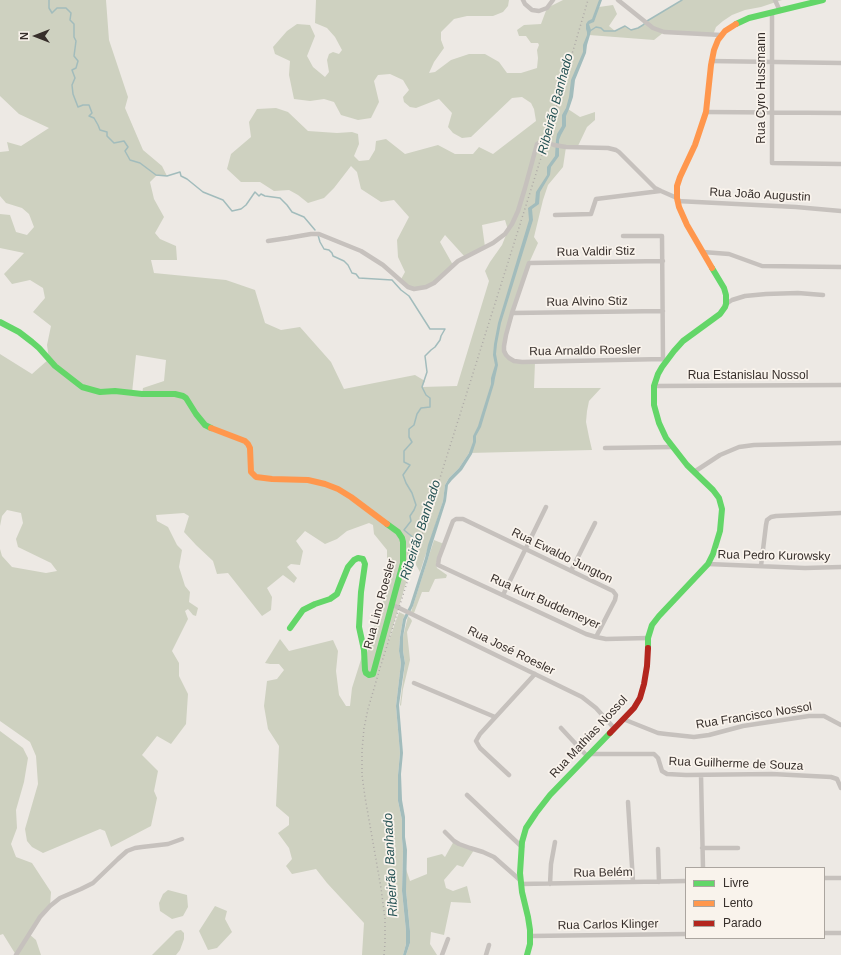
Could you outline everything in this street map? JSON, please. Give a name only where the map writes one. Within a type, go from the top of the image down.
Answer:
[{"type":"street","points":[[523,0],[532,10],[539,11],[547,8],[553,0]]},
{"type":"street","points":[[618,0],[653,28],[664,32],[721,35]]},
{"type":"street","points":[[775,0],[780,11]]},
{"type":"street","points":[[726,304],[726,292],[685,221],[677,200],[677,186],[703,124],[706,112],[711,61],[721,35],[730,27],[749,18],[820,0]]},
{"type":"street","name":"Rua Cyro Hussmann","points":[[772,13],[772,163],[841,164]]},
{"type":"street","points":[[711,61],[841,63]]},
{"type":"street","points":[[706,112],[841,114]]},
{"type":"street","points":[[268,241],[319,234],[361,251],[383,265],[408,287],[418,289],[426,287],[434,283],[458,261],[493,243],[506,234],[518,211],[537,144],[543,141],[561,147],[608,148],[616,150],[623,155],[650,183],[677,200]]},
{"type":"street","points":[[555,215],[591,214],[596,199],[661,191]]},
{"type":"street","name":"Rua João Augustin","points":[[677,200],[796,206],[841,211]]},
{"type":"street","points":[[623,236],[662,236],[665,360]]},
{"type":"street","points":[[703,252],[729,254],[762,266],[841,267]]},
{"type":"street","name":"Rua Valdir Stiz","points":[[512,313],[529,263],[663,261]]},
{"type":"street","points":[[726,304],[732,300],[745,296],[766,294],[798,293],[823,295]]},
{"type":"street","name":"Rua Mathias Nossol","points":[[527,955],[530,944],[530,924],[521,882],[520,863],[526,828],[550,795],[634,708],[642,691],[646,675],[648,638],[652,625],[708,564],[717,542],[720,531],[721,504],[716,494],[694,472],[666,438],[659,423],[654,405],[654,386],[665,360],[683,341],[720,314],[726,304]]},
{"type":"street","name":"Rua Alvino Stiz","points":[[512,313],[663,311]]},
{"type":"street","name":"Rua Arnaldo Roesler","points":[[512,313],[506,335],[504,351],[506,356],[514,361],[665,360]]},
{"type":"street","name":"Rua Lino Roesler","points":[[0,322],[32,342],[55,366],[86,389],[100,392],[115,391],[142,394],[179,394],[183,396],[186,398],[200,420],[205,424],[215,430],[245,441],[248,444],[250,448],[251,472],[256,477],[308,480],[338,489],[398,532],[403,542],[403,563],[373,674],[369,675],[365,670],[364,650],[359,627],[360,592],[365,564],[363,559],[358,558],[354,560],[348,567],[337,594],[330,599],[303,610],[290,628]]},
{"type":"street","name":"Rua Estanislau Nossol","points":[[654,386],[841,385]]},
{"type":"street","points":[[694,472],[720,455],[739,447],[754,445],[841,443]]},
{"type":"street","points":[[605,448],[673,448]]},
{"type":"street","points":[[503,595],[546,508]]},
{"type":"street","points":[[761,566],[767,520],[771,517],[841,513]]},
{"type":"street","name":"Rua Ewaldo Jungton","points":[[438,565],[439,558],[453,521],[456,519],[462,519],[613,591],[616,595],[615,600],[596,637]]},
{"type":"street","points":[[571,571],[595,523]]},
{"type":"street","name":"Rua Pedro Kurowsky","points":[[708,564],[805,568],[841,567]]},
{"type":"street","name":"Rua Kurt Buddemeyer","points":[[438,565],[586,634],[614,639],[648,638]]},
{"type":"street","name":"Rua José Roesler","points":[[391,604],[582,697],[596,708],[614,728]]},
{"type":"street","points":[[509,775],[480,748],[476,741],[480,734],[535,674]]},
{"type":"street","points":[[414,683],[495,717]]},
{"type":"street","name":"Rua Francisco Nossol","points":[[623,719],[658,732],[689,737],[709,735],[743,726],[809,716],[824,716],[841,725]]},
{"type":"street","points":[[561,728],[588,755]]},
{"type":"street","name":"Rua Guilherme de Souza","points":[[588,755],[654,754],[658,758],[661,770],[665,773],[674,774],[772,774],[831,777],[837,779],[841,788]]},
{"type":"street","points":[[701,775],[702,867]]},
{"type":"street","points":[[467,795],[522,847]]},
{"type":"street","points":[[628,802],[633,882]]},
{"type":"street","points":[[445,832],[459,844],[494,857],[521,882]]},
{"type":"street","points":[[16,955],[40,917],[50,906],[60,898],[93,883],[127,851],[135,848],[168,844],[182,839]]},
{"type":"street","points":[[550,884],[551,864],[555,842]]},
{"type":"street","points":[[702,848],[738,848]]},
{"type":"street","points":[[658,849],[659,882]]},
{"type":"street","points":[[825,878],[841,878]]},
{"type":"street","name":"Rua Belém","points":[[521,882],[550,884],[685,881]]},
{"type":"street","points":[[825,933],[841,933]]},
{"type":"street","name":"Rua Carlos Klinger","points":[[530,936],[685,934]]},
{"type":"street","points":[[442,955],[448,939]]},
{"type":"street","points":[[486,955],[489,945]]},
{"type":"green space","points":[[0,0],[106,0],[109,40],[128,97],[125,108],[143,150],[162,166],[167,176],[156,176],[150,182],[154,199],[164,217],[155,233],[160,239],[176,246],[177,260],[151,260],[154,273],[226,280],[255,290],[265,323],[281,330],[300,327],[331,362],[344,389],[415,375],[425,381],[422,387],[457,386],[489,281],[485,271],[502,245],[508,230],[505,220],[482,225],[485,247],[465,257],[445,235],[440,242],[453,265],[434,283],[414,289],[400,281],[405,272],[398,257],[397,240],[409,217],[394,200],[381,202],[361,189],[357,172],[351,166],[324,198],[308,203],[289,190],[274,191],[260,182],[241,182],[227,169],[231,154],[251,137],[249,122],[257,109],[276,108],[288,112],[308,131],[337,133],[352,132],[358,134],[359,144],[354,156],[359,161],[369,160],[375,150],[376,141],[386,139],[405,154],[438,145],[455,154],[473,154],[479,147],[493,154],[536,121],[534,109],[531,103],[522,97],[512,98],[471,137],[462,138],[453,133],[448,127],[452,113],[439,99],[416,108],[410,107],[404,102],[403,97],[409,90],[403,80],[390,74],[378,75],[374,81],[379,102],[371,118],[358,120],[341,115],[334,102],[324,99],[310,101],[294,99],[289,75],[290,61],[275,54],[273,47],[287,31],[297,24],[310,25],[315,36],[307,56],[313,67],[325,77],[329,72],[327,60],[329,54],[333,52],[339,54],[342,50],[335,37],[327,28],[315,23],[316,0],[509,0],[508,6],[503,12],[493,16],[467,16],[454,19],[441,32],[441,40],[444,48],[434,62],[429,73],[435,72],[451,60],[469,54],[485,54],[499,62],[507,73],[521,73],[537,68],[537,50],[539,45],[538,43],[531,43],[526,36],[519,36],[517,30],[524,25],[541,24],[547,8],[563,0],[600,0],[599,7],[613,5],[617,14],[609,26],[615,31],[625,26],[631,30],[638,28],[682,0],[782,0],[732,15],[716,27],[713,35],[664,32],[654,40],[589,35],[584,53],[573,80],[568,109],[580,117],[595,112],[595,120],[587,127],[577,148],[566,147],[563,167],[548,185],[534,237],[538,243],[529,263],[504,346],[511,360],[535,362],[534,388],[601,388],[589,401],[587,411],[586,422],[592,450],[469,453],[445,485],[443,501],[420,572],[416,565],[417,546],[388,643],[399,612],[405,615],[400,637],[399,651],[401,663],[396,706],[400,753],[398,801],[402,820],[402,891],[406,931],[406,944],[403,955],[362,955],[364,923],[316,869],[292,874],[286,866],[292,859],[289,848],[278,833],[289,825],[289,817],[276,806],[279,746],[268,729],[264,706],[267,681],[277,679],[284,670],[279,664],[265,663],[280,639],[289,651],[333,640],[338,651],[336,671],[339,695],[346,706],[350,706],[352,688],[364,650],[365,660],[379,609],[387,594],[389,584],[387,550],[374,534],[373,525],[369,523],[347,531],[337,539],[325,544],[305,531],[296,541],[303,551],[300,565],[291,564],[287,567],[297,578],[294,583],[283,575],[267,588],[272,597],[271,610],[262,616],[228,573],[217,574],[213,561],[184,532],[189,516],[184,513],[156,515],[157,521],[168,527],[177,545],[182,550],[179,567],[185,586],[190,592],[189,602],[198,608],[196,616],[193,615],[188,609],[185,611],[188,619],[172,651],[179,663],[179,676],[188,694],[186,724],[171,744],[157,736],[142,755],[158,771],[154,791],[157,798],[151,826],[111,847],[105,831],[100,829],[43,853],[32,847],[27,841],[25,829],[38,784],[36,756],[30,742],[0,721],[0,549],[2,556],[12,567],[46,573],[57,571],[51,563],[18,547],[16,539],[23,523],[21,513],[7,510],[2,516],[0,526],[0,354],[32,374],[49,359],[47,345],[51,326],[33,312],[45,298],[43,288],[30,280],[12,284],[4,274],[24,253],[0,248],[0,214],[10,215],[16,232],[27,235],[34,227],[29,214],[22,208],[6,203],[0,196],[0,152],[9,151],[7,142],[21,146],[49,128],[19,114],[0,96]],"holes":[[[136,355],[166,360],[164,381],[143,388],[142,394],[132,393]]]},
{"type":"green space","points":[[434,540],[444,544],[436,564],[437,568],[447,575],[446,578],[435,579],[429,592],[422,592],[414,613],[411,612]]},
{"type":"green space","points":[[408,616],[412,621],[407,632],[410,660],[403,689],[401,706],[405,663],[403,637]]},
{"type":"green space","points":[[0,731],[23,748],[28,758],[24,782],[16,810],[17,828],[11,844],[16,857],[32,863],[51,892],[50,906],[29,934],[36,940],[41,955],[16,955],[3,934],[0,935]]},
{"type":"green space","points":[[454,841],[474,850],[463,867],[457,865],[444,880],[446,888],[453,891],[467,886],[471,903],[451,902],[444,935],[431,932],[430,944],[437,955],[406,955],[410,943],[410,931],[406,890],[406,869],[410,881],[427,874],[427,858],[442,854],[445,857]]},
{"type":"green space","points":[[168,890],[187,895],[188,907],[183,916],[172,919],[160,911],[159,903],[163,894]]},
{"type":"green space","points":[[215,906],[227,911],[225,919],[232,932],[217,948],[208,950],[199,931]]},
{"type":"green space","points":[[181,930],[184,933],[184,939],[180,950],[176,955],[152,955],[176,931]]},
{"type":"water","points":[[599,0],[602,0],[594,22],[589,24],[591,30],[586,53],[575,80],[573,97],[566,116],[566,126],[559,140],[559,156],[551,167],[550,175],[540,192],[539,204],[532,209],[533,220],[501,323],[496,354],[498,365],[481,427],[476,436],[476,442],[472,454],[462,470],[448,485],[446,501],[428,559],[413,606],[406,620],[403,637],[405,663],[399,705],[403,753],[401,774],[407,850],[406,890],[410,943],[406,955],[403,955],[406,944],[406,931],[402,891],[402,820],[398,801],[400,753],[396,706],[401,663],[399,651],[400,637],[403,619],[410,605],[443,501],[445,485],[469,453],[473,442],[473,436],[478,426],[491,384],[491,378],[495,365],[493,355],[498,323],[529,220],[528,208],[535,203],[536,192],[547,175],[547,167],[555,156],[557,134],[562,126],[562,115],[569,97],[571,80],[583,52],[583,45],[587,35],[586,24],[592,19]]},
{"type":"waterway","points":[[49,0],[49,8],[52,13],[57,8],[66,8],[71,13],[70,20],[74,24],[74,37],[76,41],[74,56],[78,61],[76,68],[72,70],[75,78],[72,85],[73,94],[78,107],[89,105],[92,113],[89,116],[94,118],[100,130],[107,132],[107,136],[114,143],[124,141],[128,147],[125,151],[130,160],[140,163],[156,175],[167,176],[180,172],[181,176],[203,192],[223,200],[232,211],[241,209],[246,205],[255,192],[259,196],[261,194],[280,198],[292,212],[304,217],[315,230]]},
{"type":"waterway","points":[[590,31],[596,27],[601,28],[604,31],[615,31],[625,26],[631,30],[638,28],[682,0]]},
{"type":"waterway","name":"Ribeirão Banhado","points":[[318,235],[324,249],[329,250],[333,256],[344,261],[352,273],[356,274],[359,278],[392,280],[409,296],[430,329],[445,329],[435,347],[425,356],[427,372],[422,387],[426,395],[430,398],[430,407],[421,408],[417,414],[414,425],[409,429],[409,437],[412,442],[404,451],[404,462],[410,465],[403,475],[416,505],[410,516],[411,521],[404,530],[415,539]]},
{"type":"railway","points":[[384,955],[385,919],[362,775],[364,728],[368,709],[546,142],[588,0]]},
{"type":"traffic: fast","points":[[736,24],[749,18],[823,0]]},
{"type":"traffic: fast","points":[[648,648],[648,638],[652,625],[708,564],[713,554],[720,531],[722,509],[719,498],[713,490],[687,465],[666,438],[659,423],[654,405],[654,386],[662,367],[683,341],[720,314],[725,307],[726,295],[724,288],[712,268]]},
{"type":"traffic: fast","points":[[0,322],[19,332],[32,342],[55,366],[82,387],[100,392],[115,391],[142,394],[175,394],[183,396],[205,425],[211,428]]},
{"type":"traffic: fast","points":[[290,628],[303,610],[330,599],[337,594],[348,567],[354,560],[358,558],[363,559],[365,564],[361,592],[359,627],[364,650],[365,670],[369,675],[373,674],[403,563],[402,538],[398,532],[387,524]]},
{"type":"traffic: fast","points":[[527,955],[530,944],[530,930],[522,892],[520,873],[522,842],[526,828],[550,795],[610,733]]},
{"type":"traffic: slow","points":[[712,268],[687,225],[679,207],[677,186],[695,145],[706,112],[714,50],[718,40],[725,31],[736,24]]},
{"type":"traffic: slow","points":[[211,428],[245,441],[248,444],[250,448],[251,472],[256,477],[308,480],[325,484],[338,489],[351,497],[387,524]]},
{"type":"traffic: jam","points":[[610,733],[634,708],[640,698],[647,666],[648,648]]}]
